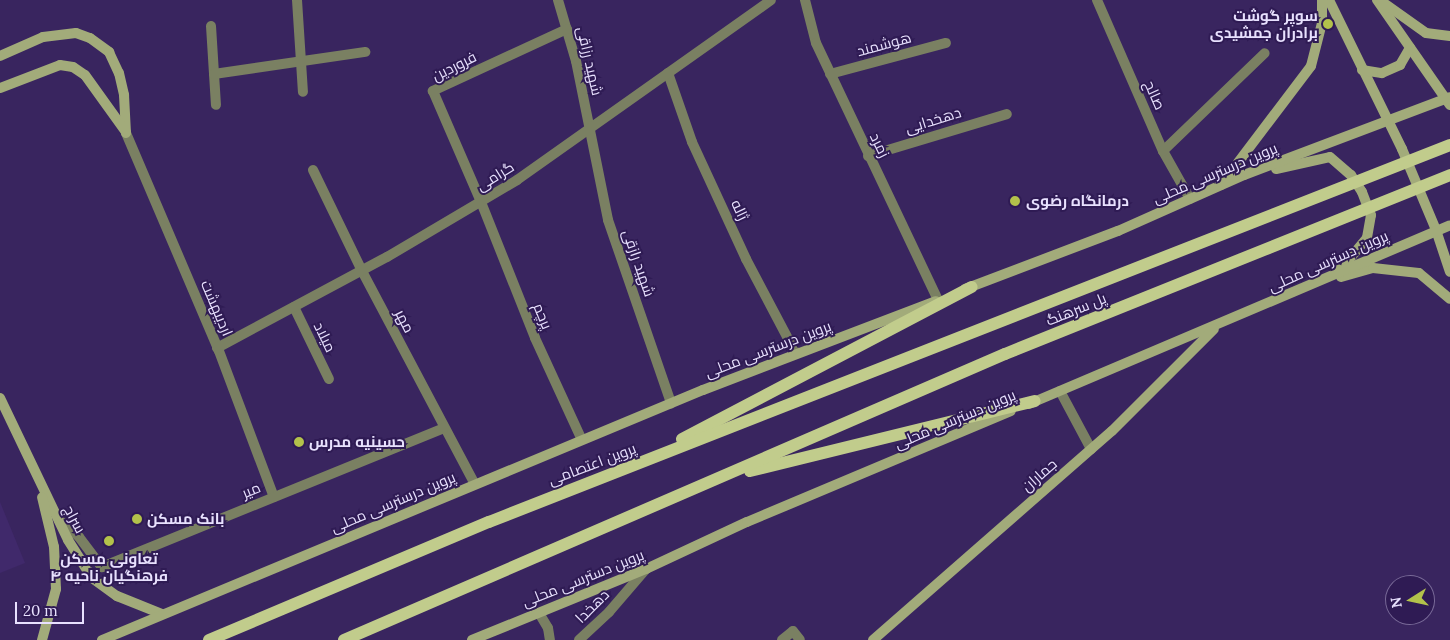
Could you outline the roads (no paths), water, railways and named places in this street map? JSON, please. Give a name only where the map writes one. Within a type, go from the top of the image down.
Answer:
[{"type":"main road","points":[[1221,185],[1311,66],[1322,23],[1322,0]]},
{"type":"main road","points":[[1329,0],[1402,149],[1436,230],[1450,272]]},
{"type":"main road","points":[[1378,0],[1426,33],[1450,36]]},
{"type":"main road","points":[[1378,0],[1448,100]]},
{"type":"main road","points":[[0,56],[43,37],[76,33],[90,38],[109,52],[118,73],[124,95],[126,133]]},
{"type":"main road","points":[[1362,70],[1382,73],[1400,65],[1410,48]]},
{"type":"main road","points":[[0,88],[60,65],[73,67],[85,74],[126,133]]},
{"type":"main road","name":"پروین درسترسی محلی","points":[[102,640],[671,403],[1118,231],[1244,176],[1387,121],[1448,100]]},
{"type":"main road","name":"پل سرهنگ","points":[[990,326],[1450,145]]},
{"type":"main road","points":[[1244,176],[1330,158],[1351,174],[1362,192],[1371,215],[1367,238],[1347,262],[1300,290]]},
{"type":"main road","name":"پل سرهنگ","points":[[716,479],[1005,354],[1450,175]]},
{"type":"main road","name":"پروین دسترسی محلی","points":[[472,640],[646,569],[747,522],[1035,402],[1450,225]]},
{"type":"main road","points":[[1300,290],[1373,268],[1418,273],[1450,299]]},
{"type":"main road","points":[[627,468],[972,287]]},
{"type":"main road","name":"جماران","points":[[873,640],[1091,449],[1218,324]]},
{"type":"main road","name":"پروین اعتصامی","points":[[209,640],[489,522],[990,326]]},
{"type":"main road","name":"سراج","points":[[0,398],[38,482],[92,578],[117,596],[162,614]]},
{"type":"main road","points":[[344,640],[716,479],[1035,402]]},
{"type":"main road","name":"سراج","points":[[38,482],[54,546],[56,589],[42,640]]},
{"type":"street","points":[[297,0],[303,92]]},
{"type":"street","name":"شهید رزاقی","points":[[558,0],[567,29],[590,129]]},
{"type":"street","name":"گرامی","points":[[217,348],[362,271],[517,180],[771,0]]},
{"type":"street","name":"زمرد","points":[[805,0],[816,43],[938,300]]},
{"type":"street","name":"صالح","points":[[1097,0],[1163,151],[1190,199]]},
{"type":"street","points":[[211,26],[216,105]]},
{"type":"street","name":"فروردین","points":[[481,202],[433,91],[567,29]]},
{"type":"street","name":"هوشمند","points":[[830,74],[946,43]]},
{"type":"street","points":[[214,74],[365,52]]},
{"type":"street","points":[[1163,151],[1264,53]]},
{"type":"street","name":"ژاله","points":[[668,73],[692,142],[746,259],[796,354]]},
{"type":"street","name":"دهخدایی","points":[[868,156],[1007,114]]},
{"type":"street","name":"شهید رازقی","points":[[590,129],[608,220],[671,403]]},
{"type":"street","name":"اردیبهشت","points":[[126,133],[217,348],[274,497]]},
{"type":"street","name":"مهر","points":[[313,170],[362,271],[474,484]]},
{"type":"street","name":"پرچم","points":[[481,202],[535,338],[582,440]]},
{"type":"street","name":"میلاد","points":[[294,307],[329,379]]},
{"type":"street","points":[[1060,391],[1091,449]]},
{"type":"street","name":"میر","points":[[58,520],[79,537],[102,567],[444,428]]},
{"type":"street","name":"دهخدا","points":[[579,640],[609,612],[646,569]]},
{"type":"street","points":[[540,613],[548,628],[550,640]]},
{"type":"street","points":[[782,640],[793,631],[800,640]]},
{"type":"place","name":"سوپر گوشت برادران جمشیدی","points":[[1328,24]]},
{"type":"place","name":"درمانگاه رضوی","points":[[1015,201]]},
{"type":"place","name":"حسینیه مدرس","points":[[299,442]]},
{"type":"place","name":"بانک مسکن","points":[[137,519]]},
{"type":"place","name":"تعاونی مسکن فرهنگیان ناحیه ۴","points":[[109,541]]}]
